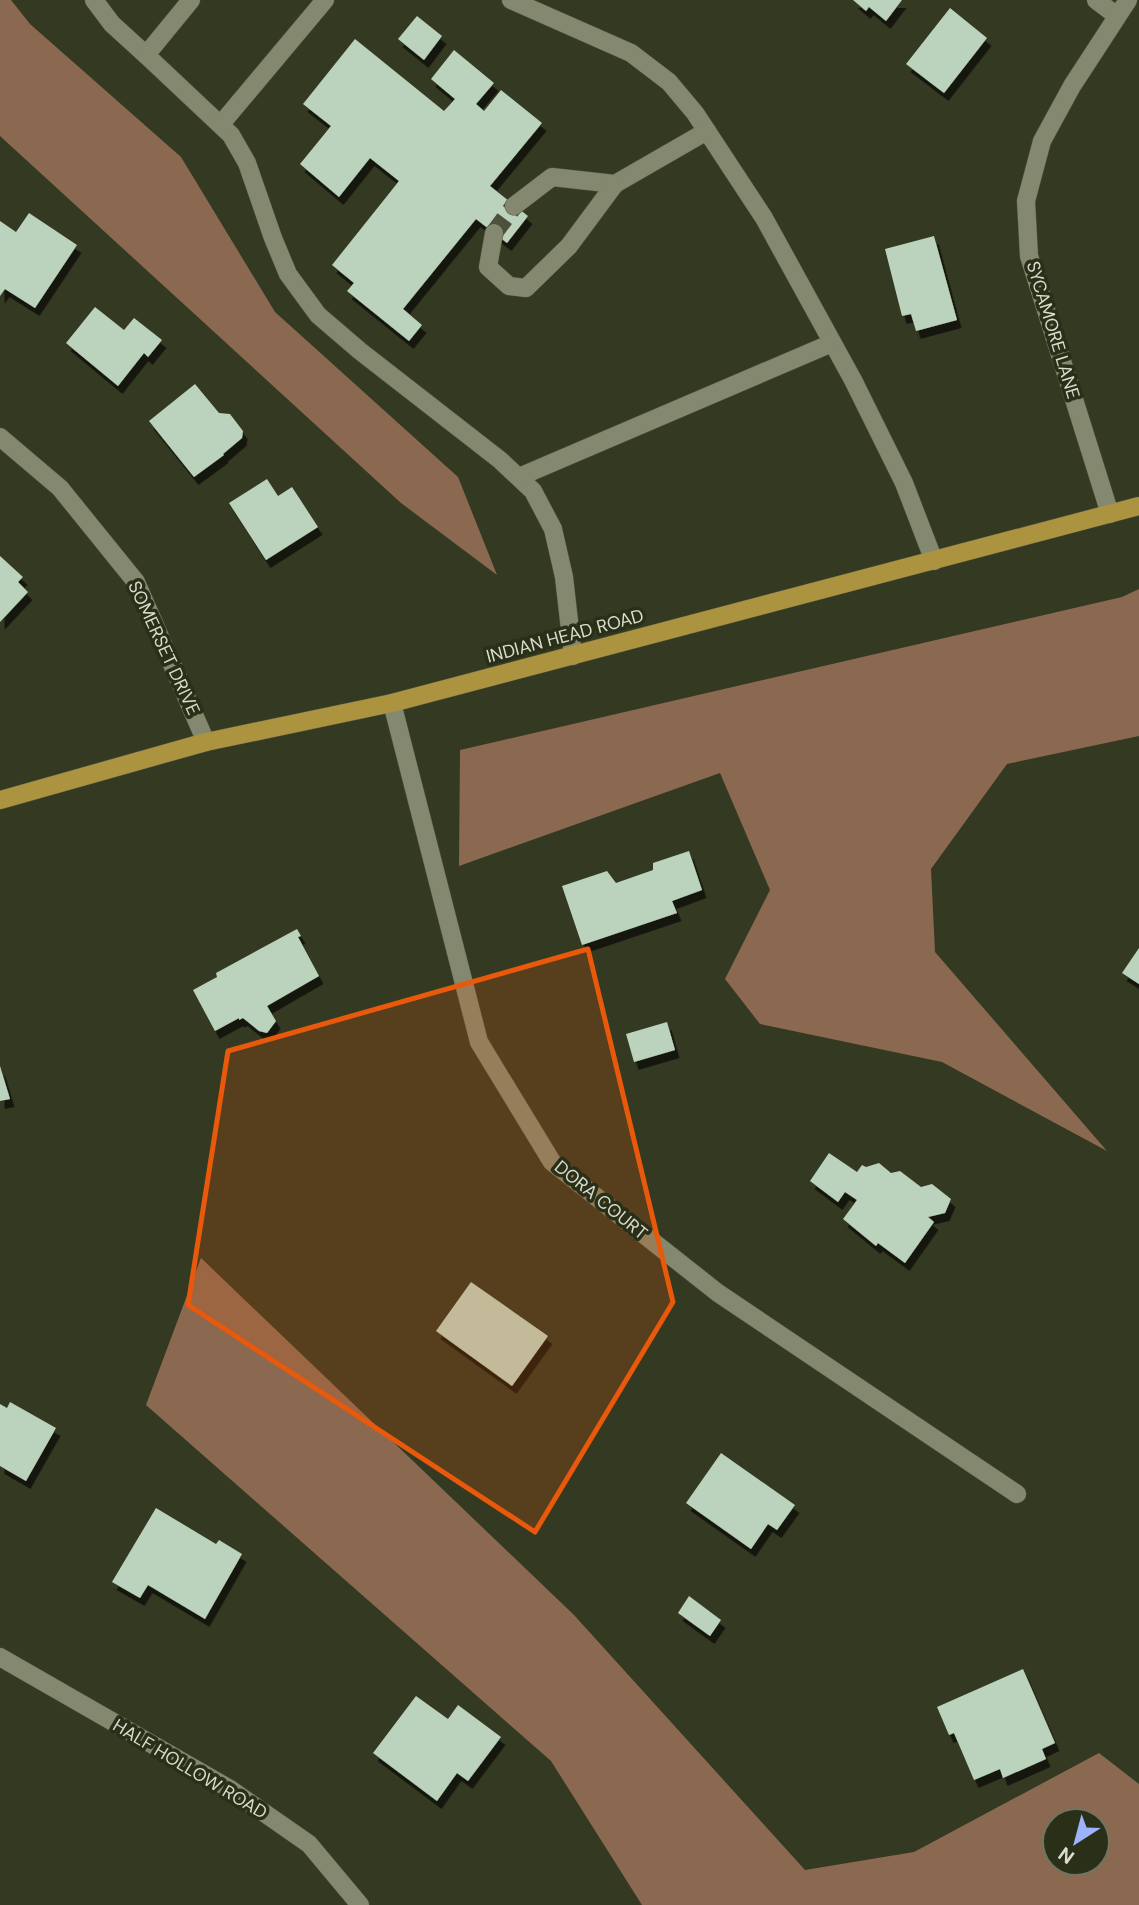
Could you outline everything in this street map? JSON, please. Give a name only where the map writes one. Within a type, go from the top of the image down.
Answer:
[{"type":"main road","name":"INDIAN HEAD ROAD","points":[[0,800],[206,742],[392,703],[1139,506]]},
{"type":"street","points":[[94,0],[112,24],[231,135],[247,163],[288,274],[318,315],[533,491],[553,529],[564,577],[573,656]]},
{"type":"street","points":[[146,55],[191,0]]},
{"type":"street","points":[[221,124],[325,0]]},
{"type":"street","points":[[510,0],[631,53],[669,82],[707,131],[764,218],[832,343],[904,483],[934,561]]},
{"type":"street","points":[[1096,0],[1117,16]]},
{"type":"street","name":"SYCAMORE LANE","points":[[1110,514],[1029,256],[1026,201],[1041,141],[1072,86],[1128,0]]},
{"type":"street","points":[[494,233],[488,267],[509,286],[526,288],[569,246],[615,184],[707,131]]},
{"type":"street","points":[[514,206],[552,177],[615,184]]},
{"type":"street","points":[[519,477],[832,343]]},
{"type":"street","name":"SOMERSET DRIVE","points":[[0,437],[60,488],[136,582],[206,742]]},
{"type":"street","name":"DORA COURT","points":[[392,703],[479,1042],[552,1162],[718,1293],[1017,1494]]},
{"type":"street","name":"HALF HOLLOW ROAD","points":[[0,1657],[230,1789],[309,1844],[360,1905]]},
{"type":"highlighted area","points":[[588,949],[673,1302],[535,1532],[188,1305],[228,1051]]},
{"type":"shaded area","points":[[0,0],[11,0],[30,24],[181,157],[275,312],[458,477],[497,575],[401,503],[0,136]]},
{"type":"shaded area","points":[[1139,589],[1139,736],[1007,764],[931,869],[935,952],[1107,1151],[942,1062],[760,1024],[725,979],[770,890],[720,773],[459,866],[460,750],[1122,597]]},
{"type":"shaded area","points":[[201,1258],[574,1615],[805,1870],[914,1852],[1099,1753],[1139,1784],[1139,1905],[642,1905],[551,1761],[146,1405]]},
{"type":"building","points":[[853,0],[902,0],[886,21],[869,7],[866,11]]},
{"type":"building","points":[[950,8],[987,38],[944,93],[906,64]]},
{"type":"building","points":[[417,16],[442,36],[424,60],[398,39]]},
{"type":"building","points":[[355,39],[444,111],[455,99],[431,79],[454,50],[494,83],[476,104],[484,111],[501,90],[542,123],[490,186],[528,216],[507,243],[476,219],[403,309],[422,325],[409,341],[347,291],[354,283],[332,265],[399,181],[370,158],[339,197],[300,164],[331,126],[303,104]]},
{"type":"building","points":[[29,213],[77,245],[35,308],[5,289],[0,296],[0,221],[16,232]]},
{"type":"building","points":[[934,236],[957,320],[916,331],[911,314],[902,316],[885,249]]},
{"type":"building","points":[[95,307],[124,330],[134,318],[162,340],[148,357],[144,353],[118,386],[66,343]]},
{"type":"building","points":[[195,384],[219,413],[230,414],[243,431],[242,438],[224,455],[194,477],[149,421]]},
{"type":"building","points":[[267,479],[278,496],[292,487],[318,527],[266,560],[229,503]]},
{"type":"building","points":[[0,556],[23,577],[18,582],[28,592],[0,622]]},
{"type":"building","points":[[689,851],[702,890],[672,901],[677,913],[582,945],[562,886],[607,871],[616,883],[653,870],[653,863]]},
{"type":"building","points":[[297,929],[301,936],[298,937],[319,976],[267,1006],[276,1021],[267,1033],[259,1031],[243,1018],[215,1031],[193,990],[217,977],[216,973]]},
{"type":"building","points":[[1139,948],[1139,984],[1122,973]]},
{"type":"building","points":[[667,1022],[675,1050],[634,1062],[626,1034]]},
{"type":"building","points":[[0,1066],[10,1099],[0,1101]]},
{"type":"building","points":[[829,1153],[857,1172],[862,1165],[866,1167],[879,1163],[891,1173],[900,1171],[921,1187],[932,1184],[951,1199],[945,1213],[928,1217],[934,1222],[905,1263],[878,1243],[876,1246],[843,1219],[857,1200],[845,1192],[838,1202],[810,1181]]},
{"type":"building","points":[[471,1282],[548,1336],[512,1386],[436,1331]]},
{"type":"building","points":[[10,1402],[56,1428],[26,1481],[0,1466],[0,1404],[7,1408]]},
{"type":"building","points":[[721,1453],[795,1505],[777,1530],[768,1524],[751,1549],[686,1503]]},
{"type":"building","points":[[156,1508],[216,1544],[219,1540],[242,1554],[205,1619],[148,1585],[140,1598],[112,1582]]},
{"type":"building","points":[[689,1596],[721,1620],[710,1636],[678,1613]]},
{"type":"building","points":[[1023,1669],[1055,1743],[1042,1749],[1046,1759],[1003,1778],[1000,1769],[974,1780],[954,1733],[949,1735],[937,1707]]},
{"type":"building","points":[[416,1696],[448,1719],[458,1705],[501,1737],[468,1781],[457,1773],[437,1801],[373,1753]]},
{"type":"tunnel","points":[[494,233],[514,206]]}]
